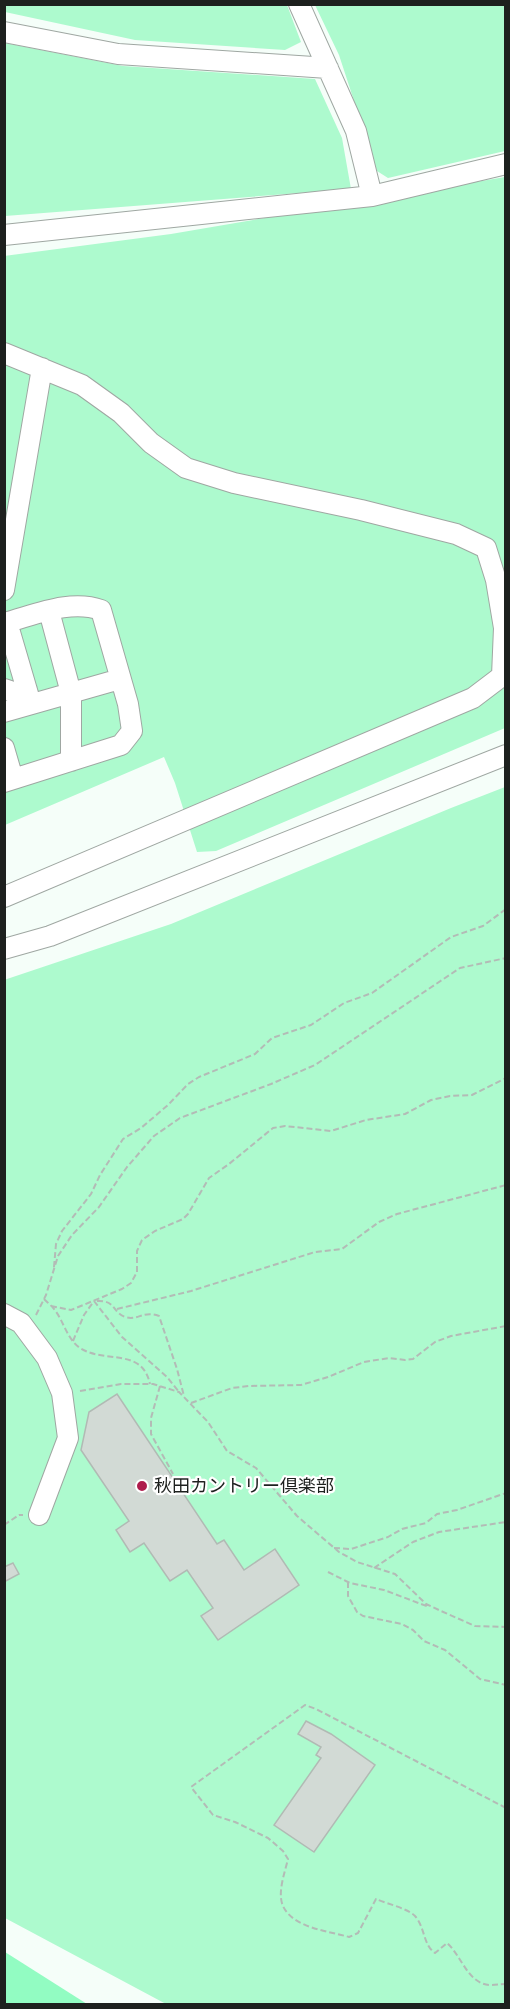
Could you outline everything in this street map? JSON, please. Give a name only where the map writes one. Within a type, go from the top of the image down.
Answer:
[{"type":"street","points":[[299,4],[356,131],[372,196]]},
{"type":"street","points":[[4,32],[118,54],[328,68]]},
{"type":"street","points":[[4,235],[372,196],[506,164]]},
{"type":"street","points":[[4,353],[82,385],[122,413],[151,443],[186,468],[234,483],[361,510],[456,534],[486,548],[496,580],[504,628],[502,676],[473,698],[4,897]]},
{"type":"street","points":[[4,590],[42,369]]},
{"type":"street","points":[[4,748],[9,781],[121,745],[132,730],[100,610],[88,605],[69,606],[6,622],[29,697]]},
{"type":"street","points":[[49,611],[71,693],[71,761]]},
{"type":"street","points":[[4,689],[29,697],[71,693],[120,679]]},
{"type":"street","points":[[4,712],[29,697]]},
{"type":"street","points":[[4,949],[50,936],[506,755]]},
{"type":"street","points":[[4,1314],[21,1323],[26,1329],[47,1358],[62,1393],[68,1438],[39,1515]]},
{"type":"path","points":[[54,1270],[56,1244],[62,1232],[91,1194],[100,1175],[123,1140],[168,1105],[188,1084],[199,1077],[255,1054],[272,1038],[311,1025],[344,1003],[372,993],[451,937],[483,926],[506,909]]},
{"type":"path","points":[[26,1329],[44,1299],[58,1256],[72,1235],[99,1207],[126,1167],[154,1136],[180,1118],[315,1065],[460,968],[506,958]]},
{"type":"path","points":[[51,1306],[71,1310],[131,1283],[137,1272],[137,1251],[142,1240],[155,1231],[183,1219],[209,1178],[273,1128],[285,1126],[331,1131],[366,1120],[405,1114],[431,1100],[472,1095],[506,1078]]},
{"type":"path","points":[[117,1309],[191,1291],[315,1252],[342,1249],[379,1222],[397,1214],[506,1185]]},
{"type":"path","points":[[44,1299],[73,1341],[82,1349],[129,1359],[137,1363],[144,1368],[150,1384]]},
{"type":"path","points":[[94,1301],[106,1301],[122,1316],[137,1317],[143,1313],[159,1316],[184,1398]]},
{"type":"path","points":[[73,1341],[84,1315],[94,1301]]},
{"type":"path","points":[[94,1301],[122,1337],[167,1377],[208,1422],[227,1451],[256,1468],[297,1516],[334,1548],[357,1563],[395,1574],[426,1604],[475,1626],[506,1627]]},
{"type":"path","points":[[190,1404],[231,1388],[301,1385],[364,1362],[389,1358],[413,1359],[435,1342],[451,1336],[506,1326]]},
{"type":"path","points":[[62,1393],[121,1384],[150,1384],[179,1392]]},
{"type":"path","points":[[160,1386],[151,1418],[151,1434],[173,1474]]},
{"type":"path","points":[[334,1548],[351,1549],[426,1522],[437,1514],[506,1493]]},
{"type":"path","points":[[4,1525],[19,1515],[39,1515]]},
{"type":"path","points":[[374,1568],[413,1542],[439,1532],[506,1522]]},
{"type":"path","points":[[328,1572],[348,1582],[384,1590],[435,1608]]},
{"type":"path","points":[[348,1582],[348,1596],[357,1612],[363,1616],[402,1624],[413,1630],[424,1641],[445,1650],[480,1679],[506,1684]]},
{"type":"path","points":[[506,1808],[316,1708],[305,1705],[191,1787],[213,1815],[235,1822],[268,1838],[283,1851],[288,1859],[282,1887],[282,1905],[294,1920],[350,1937],[358,1933],[376,1899],[413,1914],[421,1924],[429,1949],[435,1953],[447,1943],[477,1981],[489,1985],[506,1984]]},
{"type":"shaded area","points":[[5,4],[287,5],[301,42],[285,50],[135,40],[5,12]]},
{"type":"shaded area","points":[[315,5],[505,5],[505,151],[388,178],[377,171],[339,55]]},
{"type":"shaded area","points":[[5,43],[123,66],[315,79],[342,138],[351,189],[5,216]]},
{"type":"shaded area","points":[[505,177],[505,728],[216,851],[197,852],[175,783],[164,757],[5,825],[4,256],[171,234]]},
{"type":"shaded area","name":"秋田カントリー倶楽部","points":[[505,787],[505,2004],[166,2004],[5,1918],[4,980],[171,924]]},
{"type":"shaded area","points":[[5,1952],[87,2004],[5,2004]]},
{"type":"building","name":"秋田カントリー倶楽部","points":[[117,1394],[217,1544],[224,1540],[244,1570],[275,1549],[299,1585],[218,1640],[201,1616],[213,1608],[187,1570],[170,1581],[144,1543],[130,1552],[116,1530],[129,1521],[81,1450],[89,1412]]},
{"type":"building","points":[[13,1563],[19,1574],[4,1582],[4,1567]]},
{"type":"building","points":[[306,1721],[331,1734],[375,1765],[314,1852],[274,1825],[321,1758],[316,1755],[321,1747],[298,1734]]},
{"type":"place","name":"秋田カントリー倶楽部","points":[[142,1486]]}]
